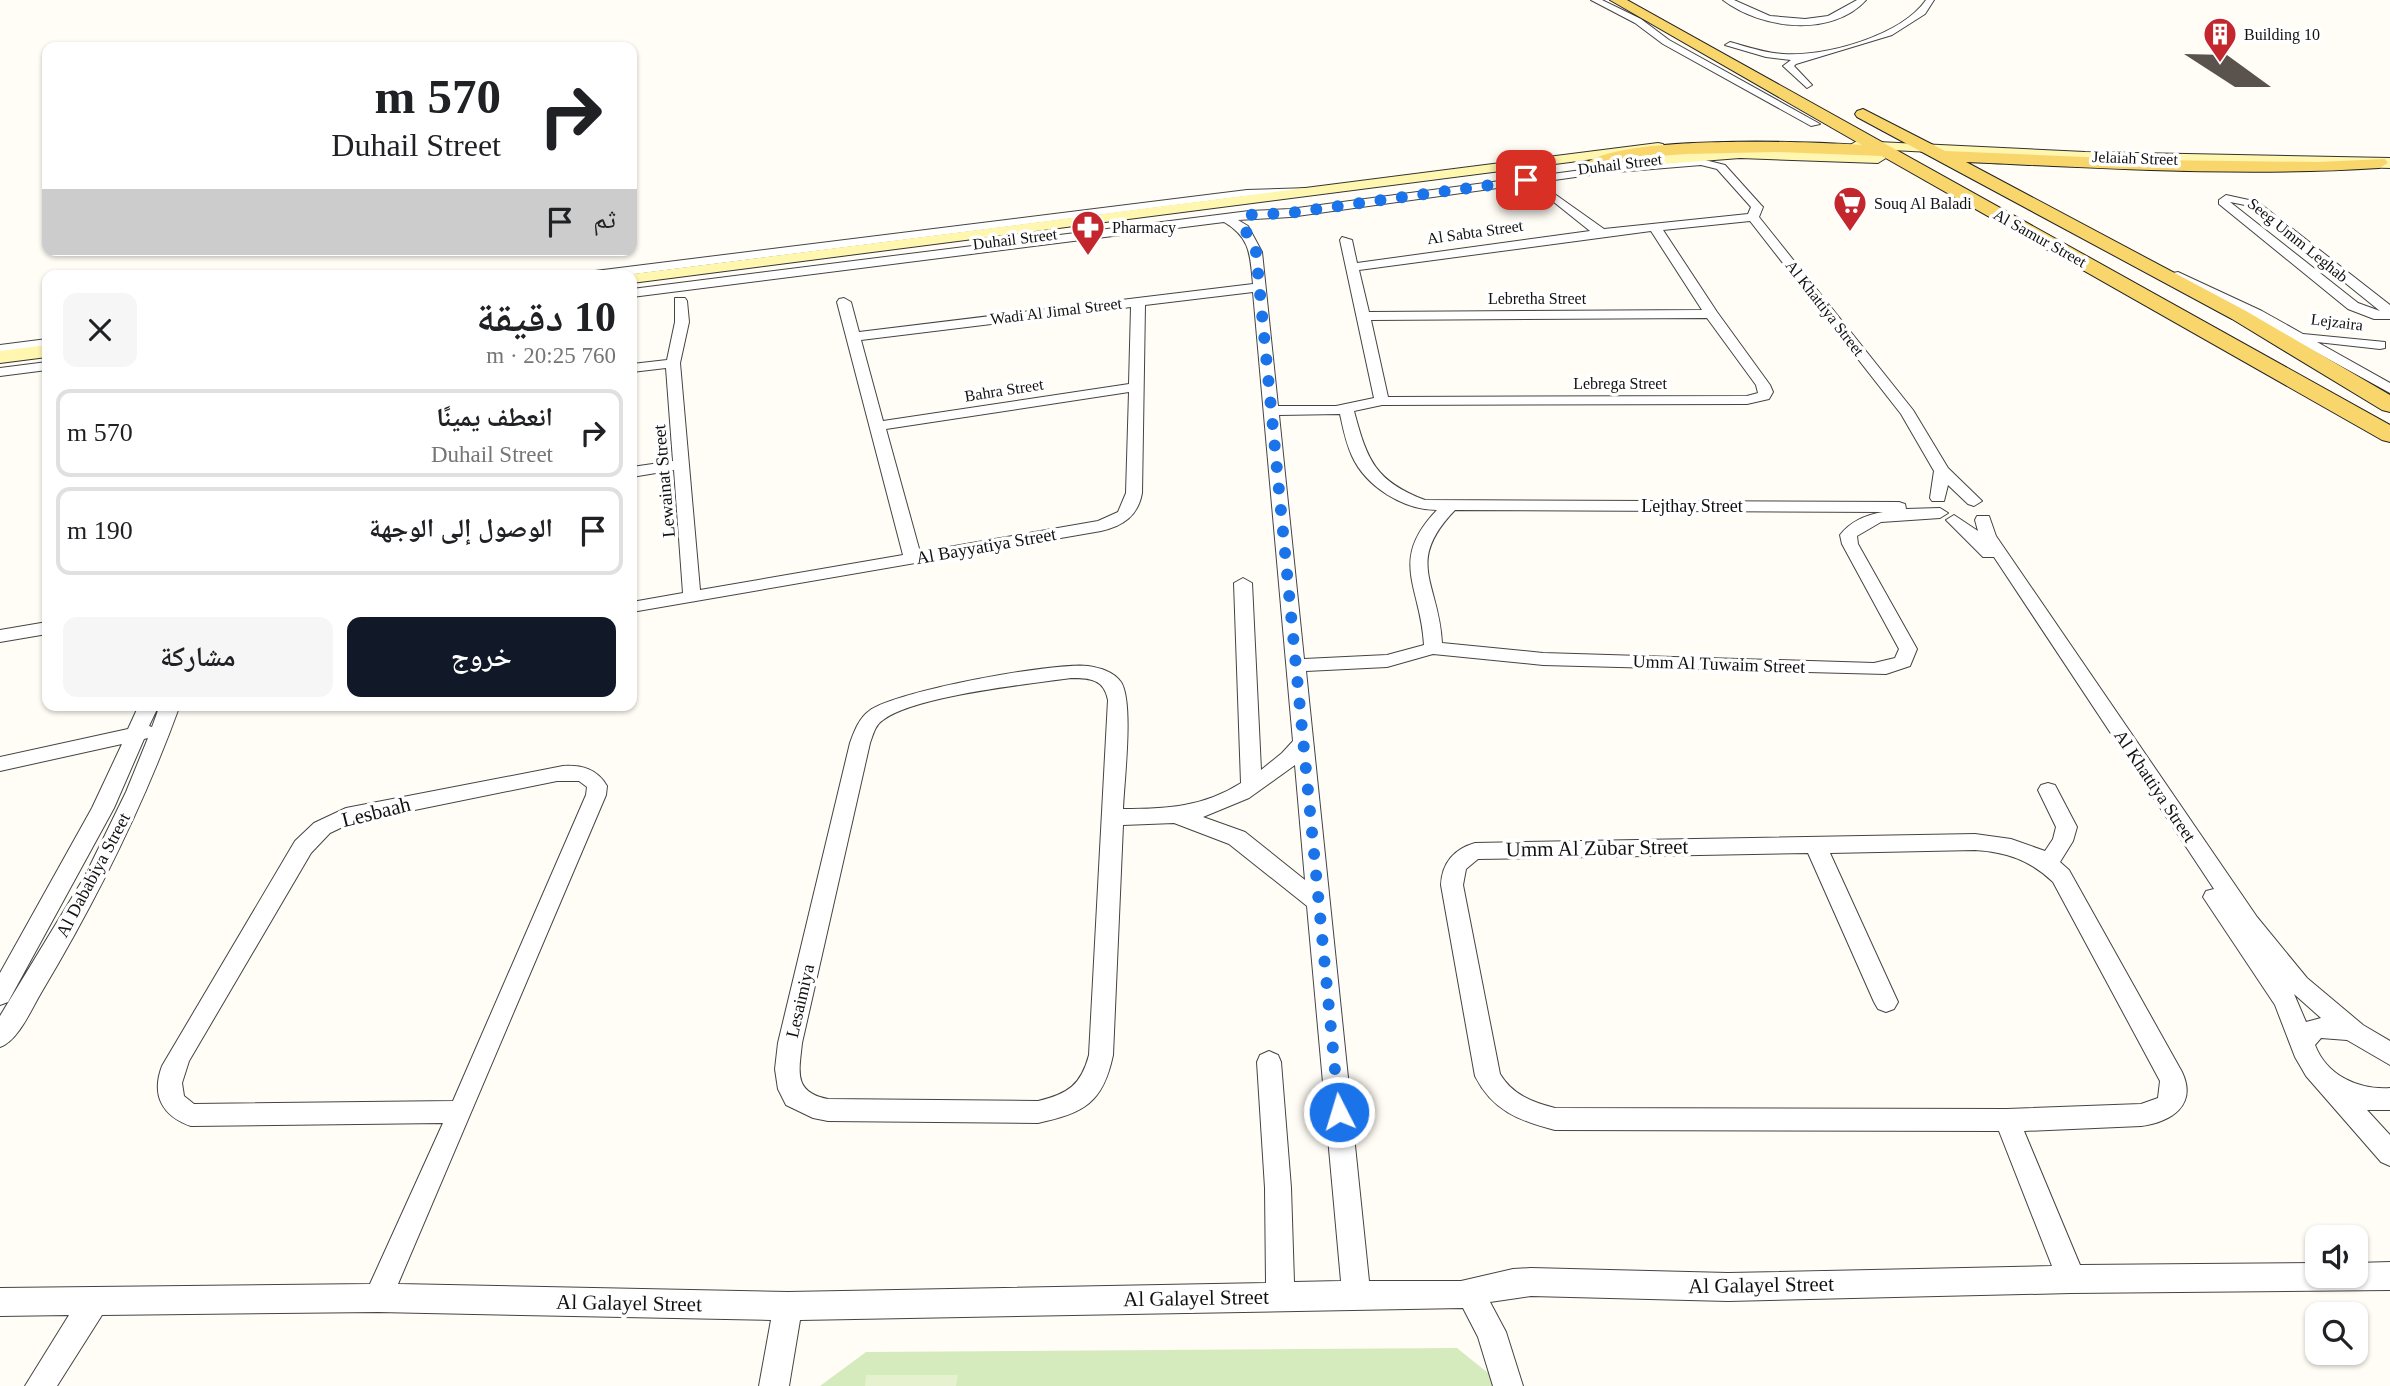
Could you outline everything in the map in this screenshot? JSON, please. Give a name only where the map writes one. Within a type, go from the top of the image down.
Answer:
[{"type":"main road","name":"Al Samur Street","points":[[1618,0],[1782,93],[1912,157],[2123,253],[2239,315],[2390,405]]},
{"type":"main road","points":[[1625,0],[1658,15],[1912,157],[2390,415]]},
{"type":"main road","points":[[1647,0],[1686,21]]},
{"type":"main road","points":[[1657,35],[1692,43]]},
{"type":"main road","points":[[1725,42],[1813,88]]},
{"type":"main road","points":[[1782,93],[1817,129],[1814,135],[1786,143]]},
{"type":"main road","name":"Al Samur Street","points":[[2021,154],[1931,134],[1850,107],[1912,157],[1980,204],[2390,435]]},
{"type":"main road","name":"Duhail Street","points":[[637,277],[1662,146],[1786,143],[1912,157]]},
{"type":"main road","points":[[1590,167],[1617,157],[1701,149],[1796,148],[1912,157]]},
{"type":"main road","name":"Jelaiah Street","points":[[1912,157],[2021,154],[2386,167]]},
{"type":"main road","points":[[1685,156],[1912,157],[2154,165],[2386,167]]},
{"type":"main road","name":"Duhail Street","points":[[637,289],[1074,231],[1685,156]]},
{"type":"main road","name":"Jelaiah Street","points":[[1912,157],[2107,168],[2386,167]]},
{"type":"main road","points":[[2107,168],[2045,170],[2025,178],[2020,187],[2027,196],[2123,253]]},
{"type":"main road","points":[[1274,213],[1335,199]]},
{"type":"main road","points":[[1074,231],[1145,229]]},
{"type":"main road","points":[[0,357],[42,352]]},
{"type":"main road","points":[[0,365],[42,361]]},
{"type":"street","points":[[1595,0],[1638,21],[1657,35],[1815,124]]},
{"type":"street","points":[[1727,0],[1769,18],[1814,20],[1838,17],[1862,1]]},
{"type":"street","points":[[1843,0],[1862,1]]},
{"type":"street","points":[[1725,42],[1764,55],[1791,58],[1815,55],[1907,26],[1921,16],[1930,0]]},
{"type":"street","points":[[1860,43],[1859,47],[1869,49],[1901,40]]},
{"type":"street","points":[[1813,88],[1806,80],[1789,70],[1791,63],[1875,50]]},
{"type":"street","name":"Duhail Street","points":[[637,289],[1145,229],[1240,221],[1274,213],[1591,172],[1701,162],[1721,167],[1757,207],[1758,211],[1753,217]]},
{"type":"street","name":"Duhail Street","points":[[635,270],[1247,193],[1314,191]]},
{"type":"street","points":[[1549,193],[1601,233]]},
{"type":"street","name":"Seeg Umm Leghab","points":[[2226,198],[2232,198],[2254,204],[2390,314],[2374,315],[2353,306],[2223,202],[2226,198]]},
{"type":"street","name":"Al Sabta Street","points":[[1353,267],[1654,226],[1753,217]]},
{"type":"street","name":"Al Khattiya Street","points":[[1753,217],[1908,413],[1942,471],[1979,510],[1988,536],[2236,906],[2299,985],[2390,1055]]},
{"type":"street","points":[[1240,221],[1256,250],[1356,1295]]},
{"type":"street","name":"Lebrega Street","points":[[1271,411],[1346,409],[1382,401],[1747,400],[1764,396],[1766,389],[1711,314],[1654,226]]},
{"type":"street","points":[[1346,240],[1382,401]]},
{"type":"street","name":"Al Samur Street","points":[[2123,253],[2230,301],[2390,389]]},
{"type":"street","name":"Wadi Al Jimal Street","points":[[854,337],[1259,287]]},
{"type":"street","name":"Lewainat Street","points":[[680,301],[682,322],[673,363],[692,597]]},
{"type":"street","name":"Al Bayyatiya Street","points":[[637,606],[1101,526],[1126,515],[1130,510],[1133,493],[1138,301]]},
{"type":"street","points":[[845,302],[913,559]]},
{"type":"street","name":"Lebretha Street","points":[[1364,316],[1711,314]]},
{"type":"street","name":"Lejzaira","points":[[2291,333],[2314,339],[2385,345]]},
{"type":"street","points":[[0,349],[42,344]]},
{"type":"street","name":"Lejzaira","points":[[2349,365],[2342,360],[2342,354],[2359,346],[2385,345]]},
{"type":"street","points":[[637,367],[673,363]]},
{"type":"street","points":[[0,372],[42,367]]},
{"type":"street","name":"Bahra Street","points":[[877,426],[1136,387]]},
{"type":"street","name":"Lejthay Street","points":[[1346,409],[1359,459],[1373,477],[1417,503],[1449,507],[1942,509]]},
{"type":"street","points":[[637,471],[682,464]]},
{"type":"street","points":[[1942,471],[1942,509]]},
{"type":"street","points":[[1950,495],[1979,510],[1970,522],[1942,509],[1950,495]]},
{"type":"street","points":[[1433,648],[1434,629],[1418,555],[1423,539],[1449,507]]},
{"type":"street","name":"Al Khattiya Street","points":[[1942,509],[1987,551],[2197,872],[2277,987],[2293,1016],[2305,1054],[2319,1074]]},
{"type":"street","name":"Umm Al Tuwaim Street","points":[[1295,666],[1387,661],[1433,648],[1543,659],[1874,669],[1896,666],[1903,662],[1908,649],[1850,544],[1848,535],[1863,524],[1884,518],[1942,509]]},
{"type":"street","points":[[1242,583],[1251,786]]},
{"type":"street","points":[[0,636],[42,629]]},
{"type":"street","name":"Lesaimiya","points":[[1083,671],[1103,675],[1111,680],[1117,690],[1118,700],[1112,817],[1101,1055],[1096,1077],[1088,1090],[1060,1107],[1038,1111],[828,1110],[802,1104],[795,1097],[786,1077],[790,1043],[860,743],[874,716],[912,701],[1052,675],[1083,671]]},
{"type":"street","name":"Al Dababiya Street","points":[[0,1037],[86,895],[134,796],[146,740],[148,711]]},
{"type":"street","name":"Al Dababiya Street","points":[[0,995],[103,808],[166,711]]},
{"type":"street","points":[[0,764],[24,760],[44,761],[146,740]]},
{"type":"street","points":[[1112,817],[1179,816],[1224,804],[1286,762],[1302,742]]},
{"type":"street","name":"Lesbaah","points":[[378,1298],[461,1112],[596,795],[597,786],[587,775],[579,772],[346,816],[322,828],[303,847],[249,937],[178,1057],[168,1088],[173,1103],[181,1111],[191,1115],[461,1112]]},
{"type":"street","points":[[2048,790],[2068,825],[2066,838],[2048,863]]},
{"type":"street","points":[[1179,816],[1237,838],[1319,904]]},
{"type":"street","name":"Umm Al Zubar Street","points":[[1994,842],[2013,846],[2048,863],[2061,876],[2173,1080],[2175,1094],[2169,1105],[2158,1113],[2007,1120],[1555,1119],[1515,1107],[1494,1090],[1488,1076],[1452,885],[1452,870],[1460,859],[1475,851],[1994,842]]},
{"type":"street","points":[[1815,844],[1886,1002]]},
{"type":"street","points":[[2303,1045],[2310,1031],[2318,1028],[2341,1028],[2370,1039]]},
{"type":"street","points":[[1269,1062],[1278,1188],[1280,1296]]},
{"type":"street","points":[[2319,1074],[2350,1094],[2367,1099],[2390,1099]]},
{"type":"street","points":[[2319,1074],[2390,1154]]},
{"type":"street","points":[[2007,1120],[2071,1279]]},
{"type":"street","name":"Al Galayel Street","points":[[0,1302],[378,1298],[788,1306],[1280,1296],[1442,1296],[1531,1282],[1728,1287],[2071,1279],[2390,1276]]},
{"type":"street","points":[[1470,1293],[1491,1332],[1508,1386]]},
{"type":"street","points":[[40,1386],[93,1303]]},
{"type":"street","points":[[774,1386],[788,1306]]},
{"type":"green space","points":[[1457,1348],[1493,1377],[1495,1386],[820,1386],[866,1352]]},
{"type":"green space","points":[[866,1375],[958,1375],[956,1386],[865,1386]]},
{"type":"building","name":"Building 10","points":[[2184,54],[2227,55],[2271,87],[2235,87]]},
{"type":"place","name":"Building 10","points":[[2220,64]]},
{"type":"place","name":"Souq Al Baladi","points":[[1850,233]]},
{"type":"place","name":"Pharmacy","points":[[1088,257]]},
{"type":"route","points":[[1339,1112],[1256,252],[1244,229],[1244,222],[1249,215],[1290,213],[1526,180]]}]
